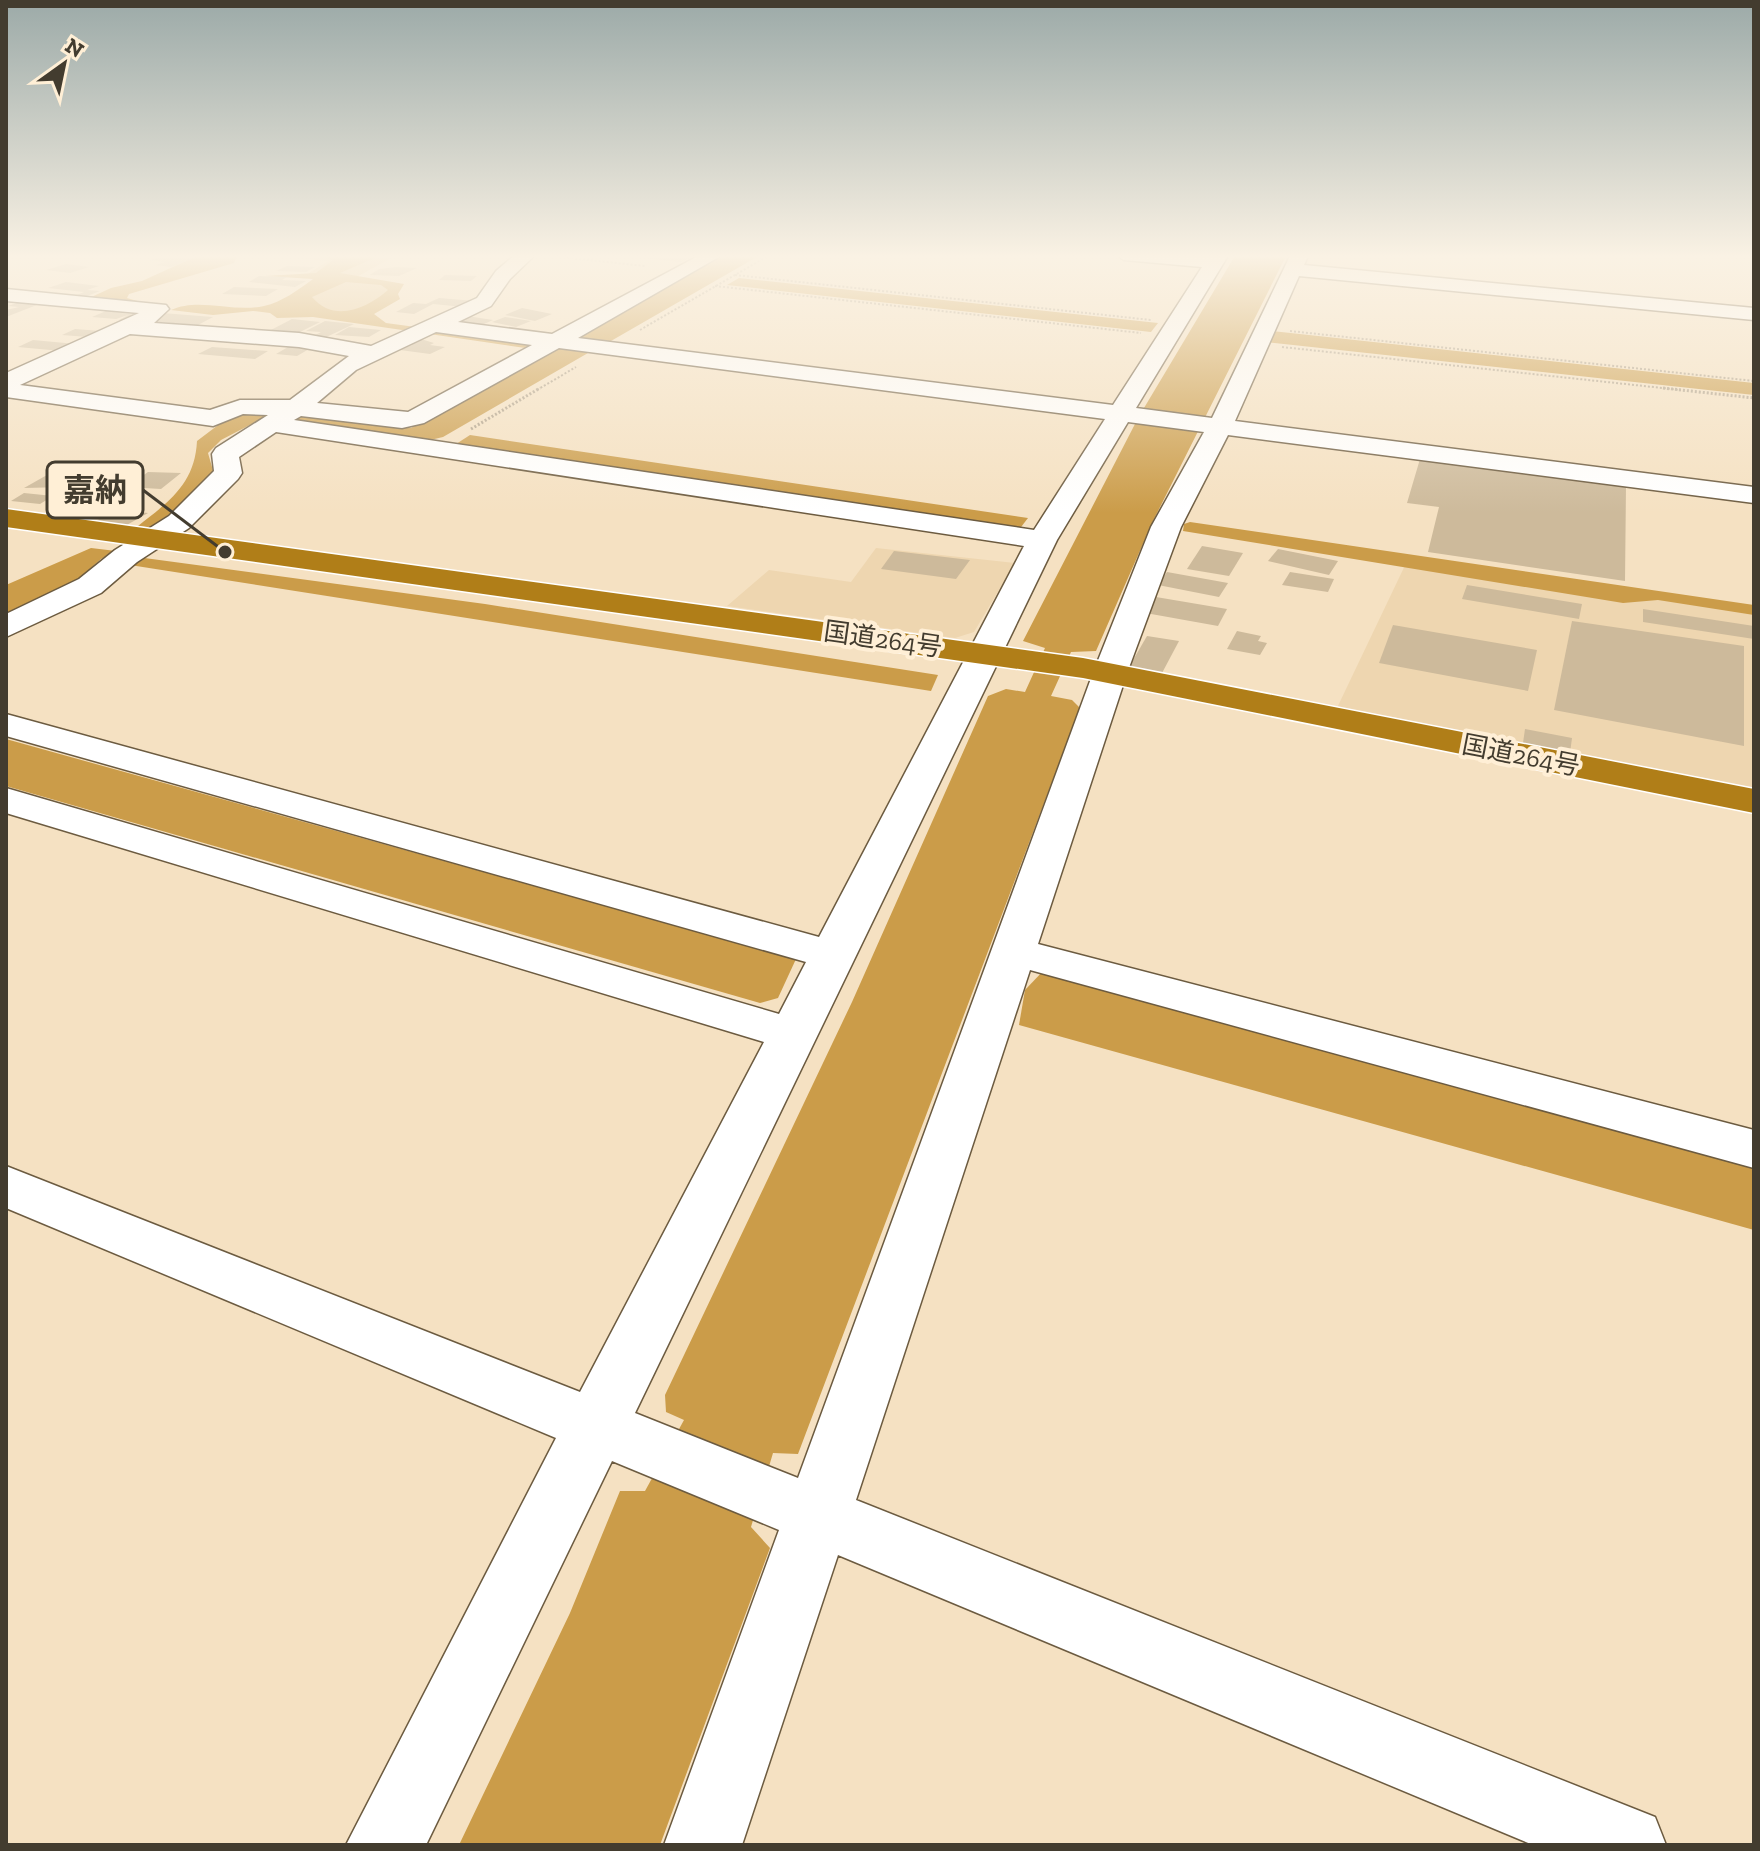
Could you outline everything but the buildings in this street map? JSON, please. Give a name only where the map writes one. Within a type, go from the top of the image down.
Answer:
[{"type":"highway","name":"国道264号","points":[[6,518],[1092,670],[1754,801]]},
{"type":"street","points":[[6,382],[97,340]]},
{"type":"street","points":[[301,340],[372,353]]},
{"type":"street","points":[[6,627],[90,586],[179,522],[228,473],[225,454],[284,415],[333,375],[399,340]]},
{"type":"street","points":[[529,340],[1754,495]]},
{"type":"street","points":[[284,415],[415,418],[578,340]]},
{"type":"street","points":[[385,1845],[831,955],[1005,656],[1042,540],[1166,340]]},
{"type":"street","points":[[703,1845],[792,1502],[1016,952],[1092,670],[1220,427],[1260,340]]},
{"type":"street","points":[[6,390],[213,418],[240,407],[1042,540]]},
{"type":"street","points":[[6,725],[831,955]]},
{"type":"street","points":[[6,800],[792,1034]]},
{"type":"street","points":[[1016,952],[1754,1149]]},
{"type":"street","points":[[6,1186],[594,1427],[792,1502],[1627,1845]]},
{"type":"path","points":[[1297,340],[1754,398]]},
{"type":"path","points":[[1310,340],[1754,381]]},
{"type":"shaded area","points":[[473,340],[535,343],[532,349]]},
{"type":"shaded area","points":[[569,340],[612,340],[578,350],[588,353],[443,437],[426,441],[265,417],[221,440],[208,453],[214,474],[154,528],[138,526],[170,499],[186,480],[197,441],[234,413],[302,412],[411,428]]},
{"type":"shaded area","points":[[1184,340],[1244,340],[1153,521],[1096,651],[1071,652],[1051,696],[1072,700],[1080,708],[798,1454],[773,1453],[751,1527],[770,1548],[660,1845],[459,1845],[570,1613],[620,1491],[645,1491],[684,1420],[666,1412],[665,1395],[852,1002],[988,696],[1006,689],[1025,692],[1045,648],[1023,641],[1135,424],[1154,424],[1141,413]]},
{"type":"shaded area","points":[[1359,340],[1754,383],[1754,395],[1266,342]]},
{"type":"shaded area","points":[[470,435],[1028,518],[1018,531],[453,446]]},
{"type":"shaded area","points":[[1190,522],[1754,605],[1754,615],[1658,600],[1623,603],[1183,531],[1184,524]]},
{"type":"shaded area","points":[[91,548],[116,551],[101,559],[74,583],[6,617],[6,585]]},
{"type":"shaded area","points":[[876,548],[1015,563],[974,632],[955,638],[727,606],[769,570],[851,582]]},
{"type":"shaded area","points":[[137,557],[485,604],[938,675],[931,691],[130,565]]},
{"type":"shaded area","points":[[1409,557],[1754,609],[1754,794],[1336,710]]},
{"type":"shaded area","points":[[6,739],[796,959],[778,998],[760,1003],[6,786]]},
{"type":"shaded area","points":[[1044,970],[1754,1161],[1754,1230],[1019,1025],[1025,990]]},
{"type":"place","name":"嘉納","points":[[225,552]]}]
